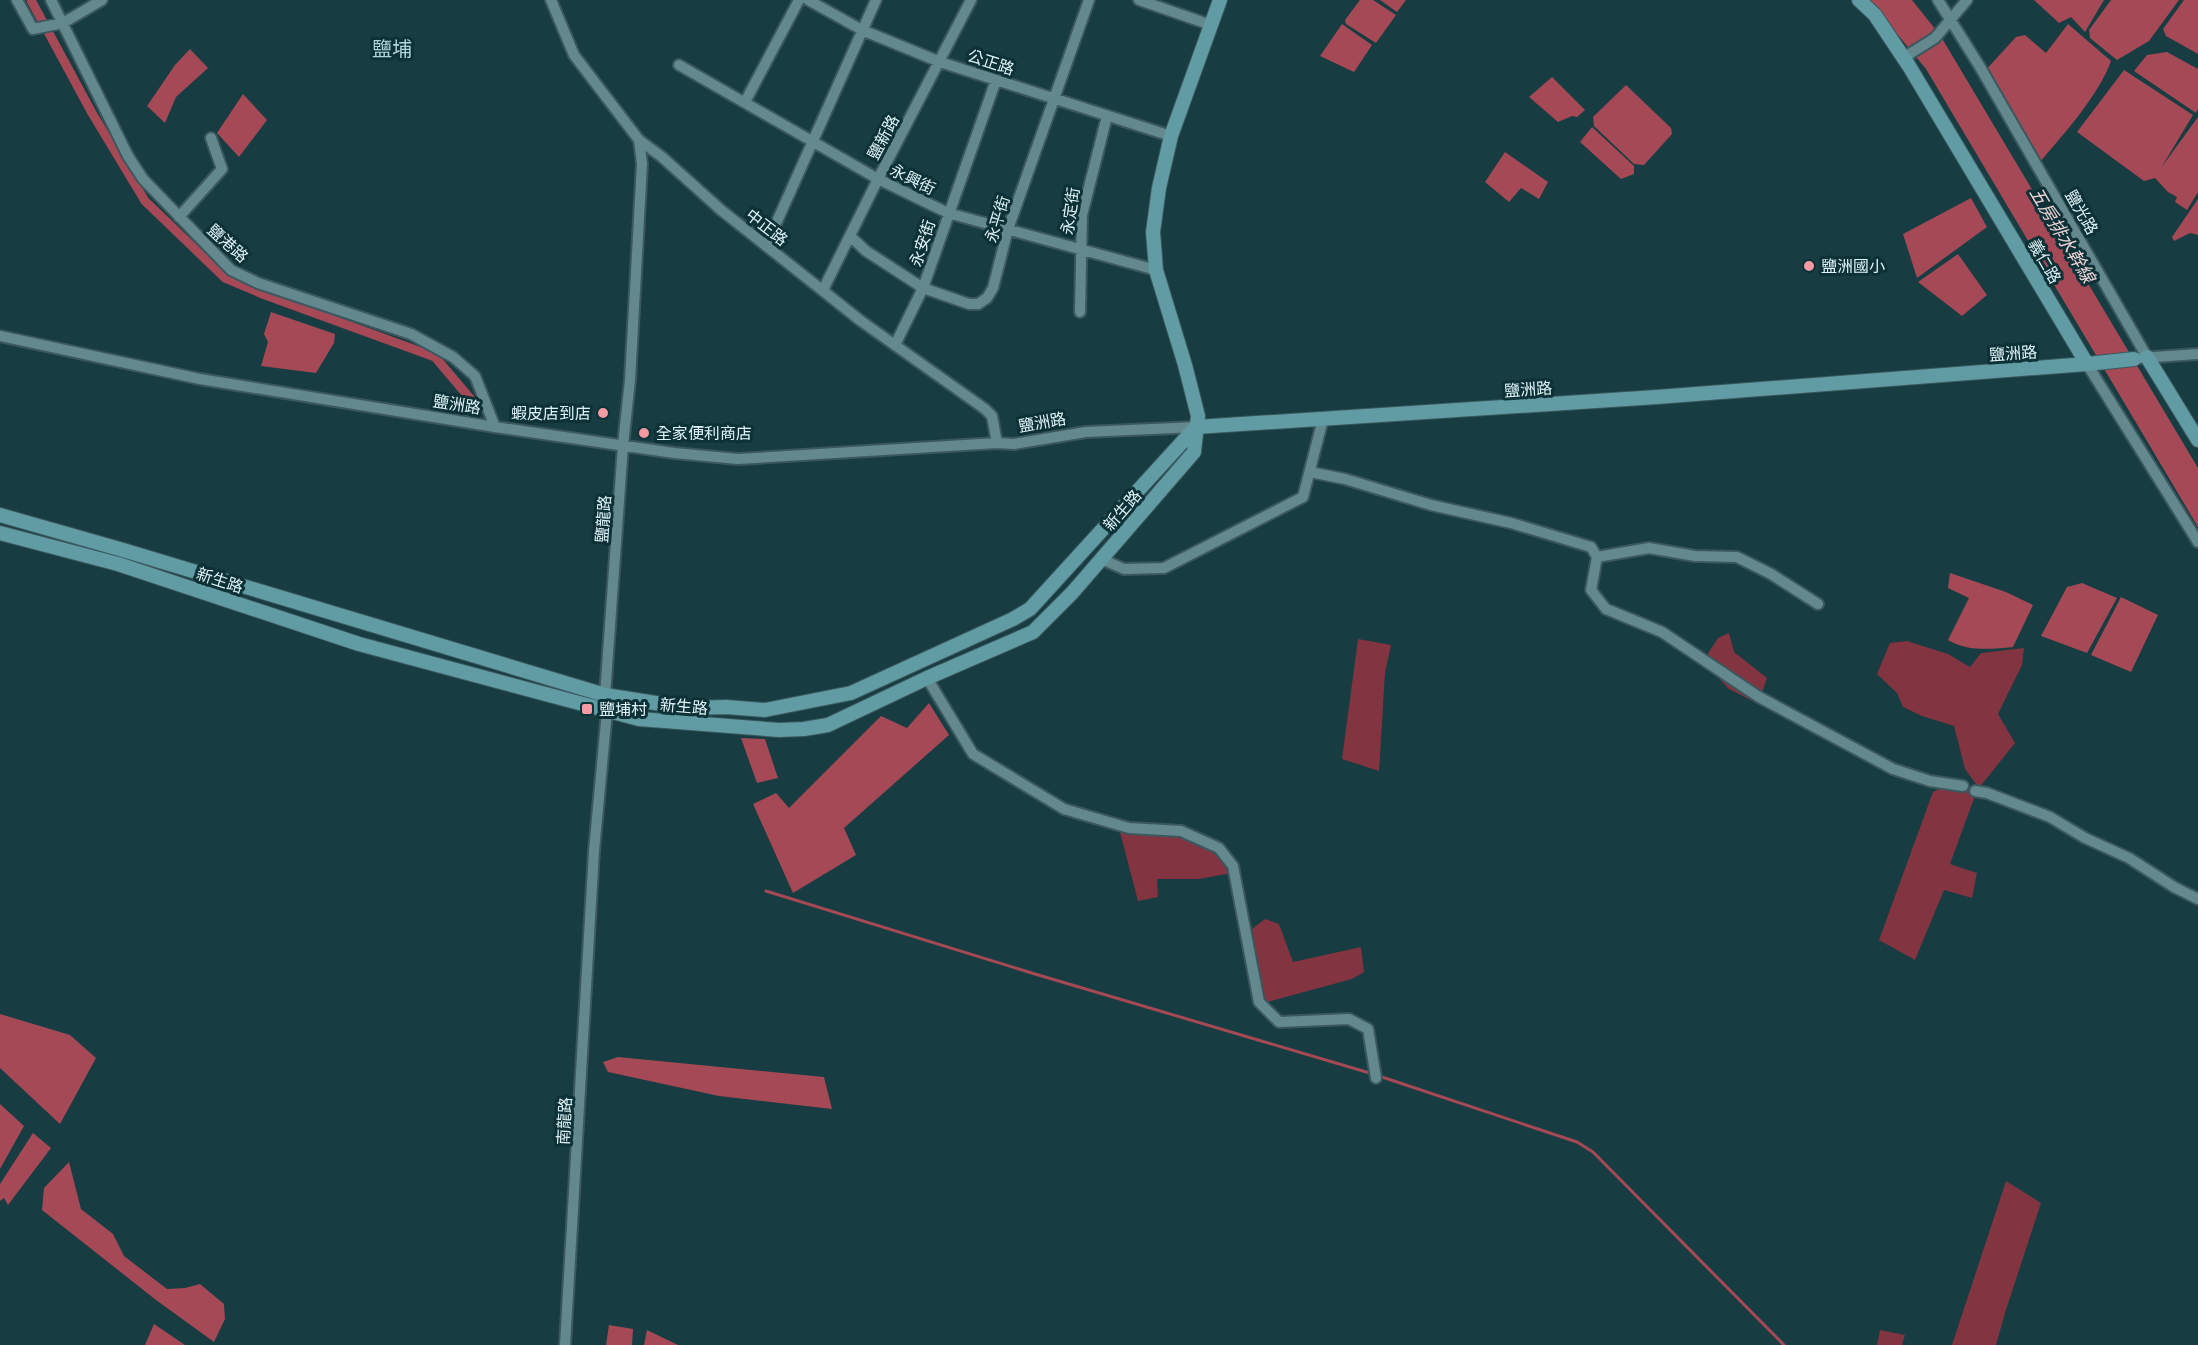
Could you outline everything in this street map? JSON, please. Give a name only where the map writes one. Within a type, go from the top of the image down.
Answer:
[{"type":"street","points":[[17,0],[33,29],[62,23],[102,0]]},
{"type":"street","name":"鹽港路","points":[[51,0],[128,156],[143,179],[231,270],[258,283],[411,334],[453,357],[475,376],[495,427]]},
{"type":"street","name":"中正路","points":[[551,0],[574,56],[639,140],[765,246],[861,321],[986,409],[992,416],[997,443]]},
{"type":"street","points":[[745,102],[799,0]]},
{"type":"street","name":"公正路","points":[[808,0],[862,30],[940,62],[1171,136]]},
{"type":"street","points":[[765,246],[876,0]]},
{"type":"street","name":"鹽新路","points":[[823,290],[971,0]]},
{"type":"street","name":"永平街","points":[[850,236],[866,251],[922,288],[969,304],[978,304],[987,298],[993,288],[1008,229],[1089,0]]},
{"type":"street","points":[[1139,0],[1211,25]]},
{"type":"street","name":"新生路","points":[[0,533],[118,564],[359,644],[607,711],[650,720],[740,728],[804,729],[828,724],[1033,632],[1072,593],[1194,452],[1198,416],[1196,405],[1156,270],[1153,232],[1159,188],[1171,136],[1220,0]]},
{"type":"street","name":"義仁路","points":[[1859,0],[1875,15],[1907,56],[2198,542]]},
{"type":"street","name":"鹽光路","points":[[1938,0],[1980,67],[2141,358],[2198,440]]},
{"type":"street","points":[[1907,56],[1935,38],[1966,0]]},
{"type":"street","name":"永興街","points":[[679,65],[878,179],[948,213],[1156,270]]},
{"type":"street","name":"永安街","points":[[895,345],[922,288],[996,80]]},
{"type":"street","name":"永定街","points":[[1080,312],[1085,199],[1107,116]]},
{"type":"street","points":[[179,217],[222,169],[211,138]]},
{"type":"street","name":"鹽龍路","points":[[592,899],[607,711],[605,694],[623,445],[630,380],[642,164],[639,140]]},
{"type":"street","name":"鹽洲路","points":[[0,336],[200,379],[495,427],[674,453],[738,459],[997,443],[1014,444],[1086,432],[1657,397],[2093,364],[2141,358]]},
{"type":"street","points":[[2141,358],[2198,354]]},
{"type":"street","points":[[1101,559],[1124,570],[1164,568],[1303,497],[1323,419]]},
{"type":"street","name":"新生路","points":[[0,515],[605,694],[687,708],[726,707],[765,710],[851,693],[1013,619],[1030,609],[1196,427]]},
{"type":"street","points":[[1310,472],[1345,479],[1431,505],[1511,523],[1591,547],[1597,557],[1591,590],[1606,609],[1662,632],[1759,697],[1893,769],[1930,781],[1963,786]]},
{"type":"street","points":[[1597,557],[1649,548],[1695,556],[1737,557],[1771,574],[1818,604]]},
{"type":"street","points":[[927,678],[973,754],[1064,808],[1129,828],[1181,831],[1219,848],[1233,866],[1259,1002],[1279,1022],[1349,1019],[1368,1029],[1376,1078]]},
{"type":"street","points":[[1975,791],[1987,793],[2050,817],[2085,838],[2129,858],[2174,887],[2198,899]]},
{"type":"street","name":"南龍路","points":[[566,1345],[592,899]]},
{"type":"shaded area","points":[[1360,0],[1373,0],[1396,15],[1376,43],[1346,24],[1345,20]]},
{"type":"shaded area","points":[[1380,0],[1406,0],[1397,12]]},
{"type":"shaded area","points":[[1869,0],[1912,0],[1940,35],[2198,468],[2198,527],[1926,69]]},
{"type":"shaded area","points":[[2034,0],[2104,0],[2085,32],[2071,17],[2059,23]]},
{"type":"shaded area","points":[[2111,0],[2179,0],[2149,41],[2117,60],[2090,38],[2089,30]]},
{"type":"shaded area","points":[[2184,0],[2198,0],[2198,54],[2166,36],[2163,29]]},
{"type":"shaded area","points":[[1342,24],[1372,45],[1354,72],[1320,56]]},
{"type":"shaded area","points":[[2068,24],[2111,61],[2089,101],[2040,162],[1983,73],[2016,37],[2025,35],[2046,53]]},
{"type":"shaded area","points":[[190,49],[208,68],[176,97],[165,123],[147,106],[175,65]]},
{"type":"shaded area","points":[[2167,52],[2198,69],[2198,109],[2196,113],[2134,71],[2147,55]]},
{"type":"shaded area","points":[[2124,70],[2193,115],[2161,168],[2198,117],[2198,192],[2187,210],[2175,202],[2177,197],[2168,192],[2155,178],[2144,181],[2077,132]]},
{"type":"shaded area","points":[[1552,77],[1585,110],[1577,117],[1572,116],[1558,122],[1529,97]]},
{"type":"shaded area","points":[[1626,85],[1671,128],[1672,134],[1644,165],[1634,164],[1594,126],[1593,117]]},
{"type":"shaded area","points":[[243,94],[267,120],[239,157],[217,133]]},
{"type":"shaded area","points":[[1592,127],[1634,166],[1634,174],[1621,179],[1580,142]]},
{"type":"shaded area","points":[[1505,152],[1548,182],[1539,199],[1521,188],[1509,202],[1485,182]]},
{"type":"shaded area","points":[[1971,198],[1987,227],[1917,278],[1903,234]]},
{"type":"shaded area","points":[[2198,199],[2198,235],[2190,233],[2174,241],[2172,237]]},
{"type":"shaded area","points":[[1958,254],[1987,295],[1962,316],[1918,282]]},
{"type":"shaded area","points":[[271,312],[335,334],[334,343],[316,373],[261,366],[268,342],[264,334]]},
{"type":"shaded area","points":[[1950,573],[2006,592],[2033,605],[2013,647],[1971,648],[1948,640],[1969,598],[1948,588]]},
{"type":"shaded area","points":[[2082,583],[2117,598],[2087,653],[2041,636],[2067,587]]},
{"type":"shaded area","points":[[2121,597],[2158,615],[2131,672],[2091,655]]},
{"type":"shaded area","points":[[1729,633],[1734,652],[1767,678],[1758,704],[1729,689],[1703,661],[1718,638]]},
{"type":"shaded area","points":[[1358,639],[1391,645],[1385,673],[1379,771],[1342,759]]},
{"type":"shaded area","points":[[1907,641],[1948,654],[1970,667],[1981,653],[2024,648],[2022,665],[1998,714],[2015,743],[1979,788],[1965,769],[1954,726],[1922,716],[1903,707],[1897,693],[1877,674],[1890,643]]},
{"type":"shaded area","points":[[929,703],[949,735],[844,828],[856,855],[793,893],[753,804],[776,793],[789,808],[881,716],[907,728]]},
{"type":"shaded area","points":[[741,738],[765,739],[778,778],[757,783]]},
{"type":"shaded area","points":[[1947,785],[1976,793],[1950,864],[1977,873],[1972,898],[1944,890],[1915,960],[1879,940],[1933,792]]},
{"type":"shaded area","points":[[1117,821],[1191,834],[1222,847],[1240,881],[1226,874],[1199,879],[1157,879],[1158,897],[1138,901]]},
{"type":"shaded area","points":[[1265,919],[1279,924],[1293,962],[1361,947],[1364,972],[1352,979],[1264,1003],[1254,972],[1252,929]]},
{"type":"shaded area","points":[[0,1014],[70,1035],[96,1058],[60,1124],[0,1068]]},
{"type":"shaded area","points":[[618,1057],[824,1077],[832,1109],[719,1096],[608,1072],[603,1062]]},
{"type":"shaded area","points":[[0,1104],[24,1126],[0,1169]]},
{"type":"shaded area","points":[[33,1133],[51,1148],[8,1205],[4,1198],[0,1201],[0,1184]]},
{"type":"shaded area","points":[[69,1162],[81,1209],[113,1234],[124,1256],[167,1289],[200,1284],[224,1304],[225,1319],[214,1342],[156,1300],[42,1210],[44,1188]]},
{"type":"shaded area","points":[[2006,1181],[2041,1203],[1996,1345],[1952,1345]]},
{"type":"shaded area","points":[[154,1324],[185,1345],[145,1345]]},
{"type":"shaded area","points":[[609,1325],[633,1329],[632,1345],[606,1345]]},
{"type":"shaded area","points":[[647,1330],[678,1345],[644,1345]]},
{"type":"shaded area","points":[[1880,1330],[1905,1335],[1902,1345],[1877,1345]]},
{"type":"waterway","points":[[31,0],[92,113],[145,201],[225,278],[265,295],[435,357],[479,409]]},
{"type":"waterway","points":[[766,891],[1035,974],[1373,1074]]},
{"type":"waterway","points":[[1379,1076],[1577,1142],[1593,1152],[1784,1345]]},
{"type":"place","name":"鹽洲國小","points":[[1809,266]]},
{"type":"place","name":"蝦皮店到店","points":[[603,413]]},
{"type":"place","name":"全家便利商店","points":[[644,433]]},
{"type":"place","name":"鹽埔村","points":[[587,709]]},
{"type":"district","name":"鹽埔","points":[[392,49]]},
{"type":"water label","name":"五房排水幹線","points":[[2062,235]]}]
